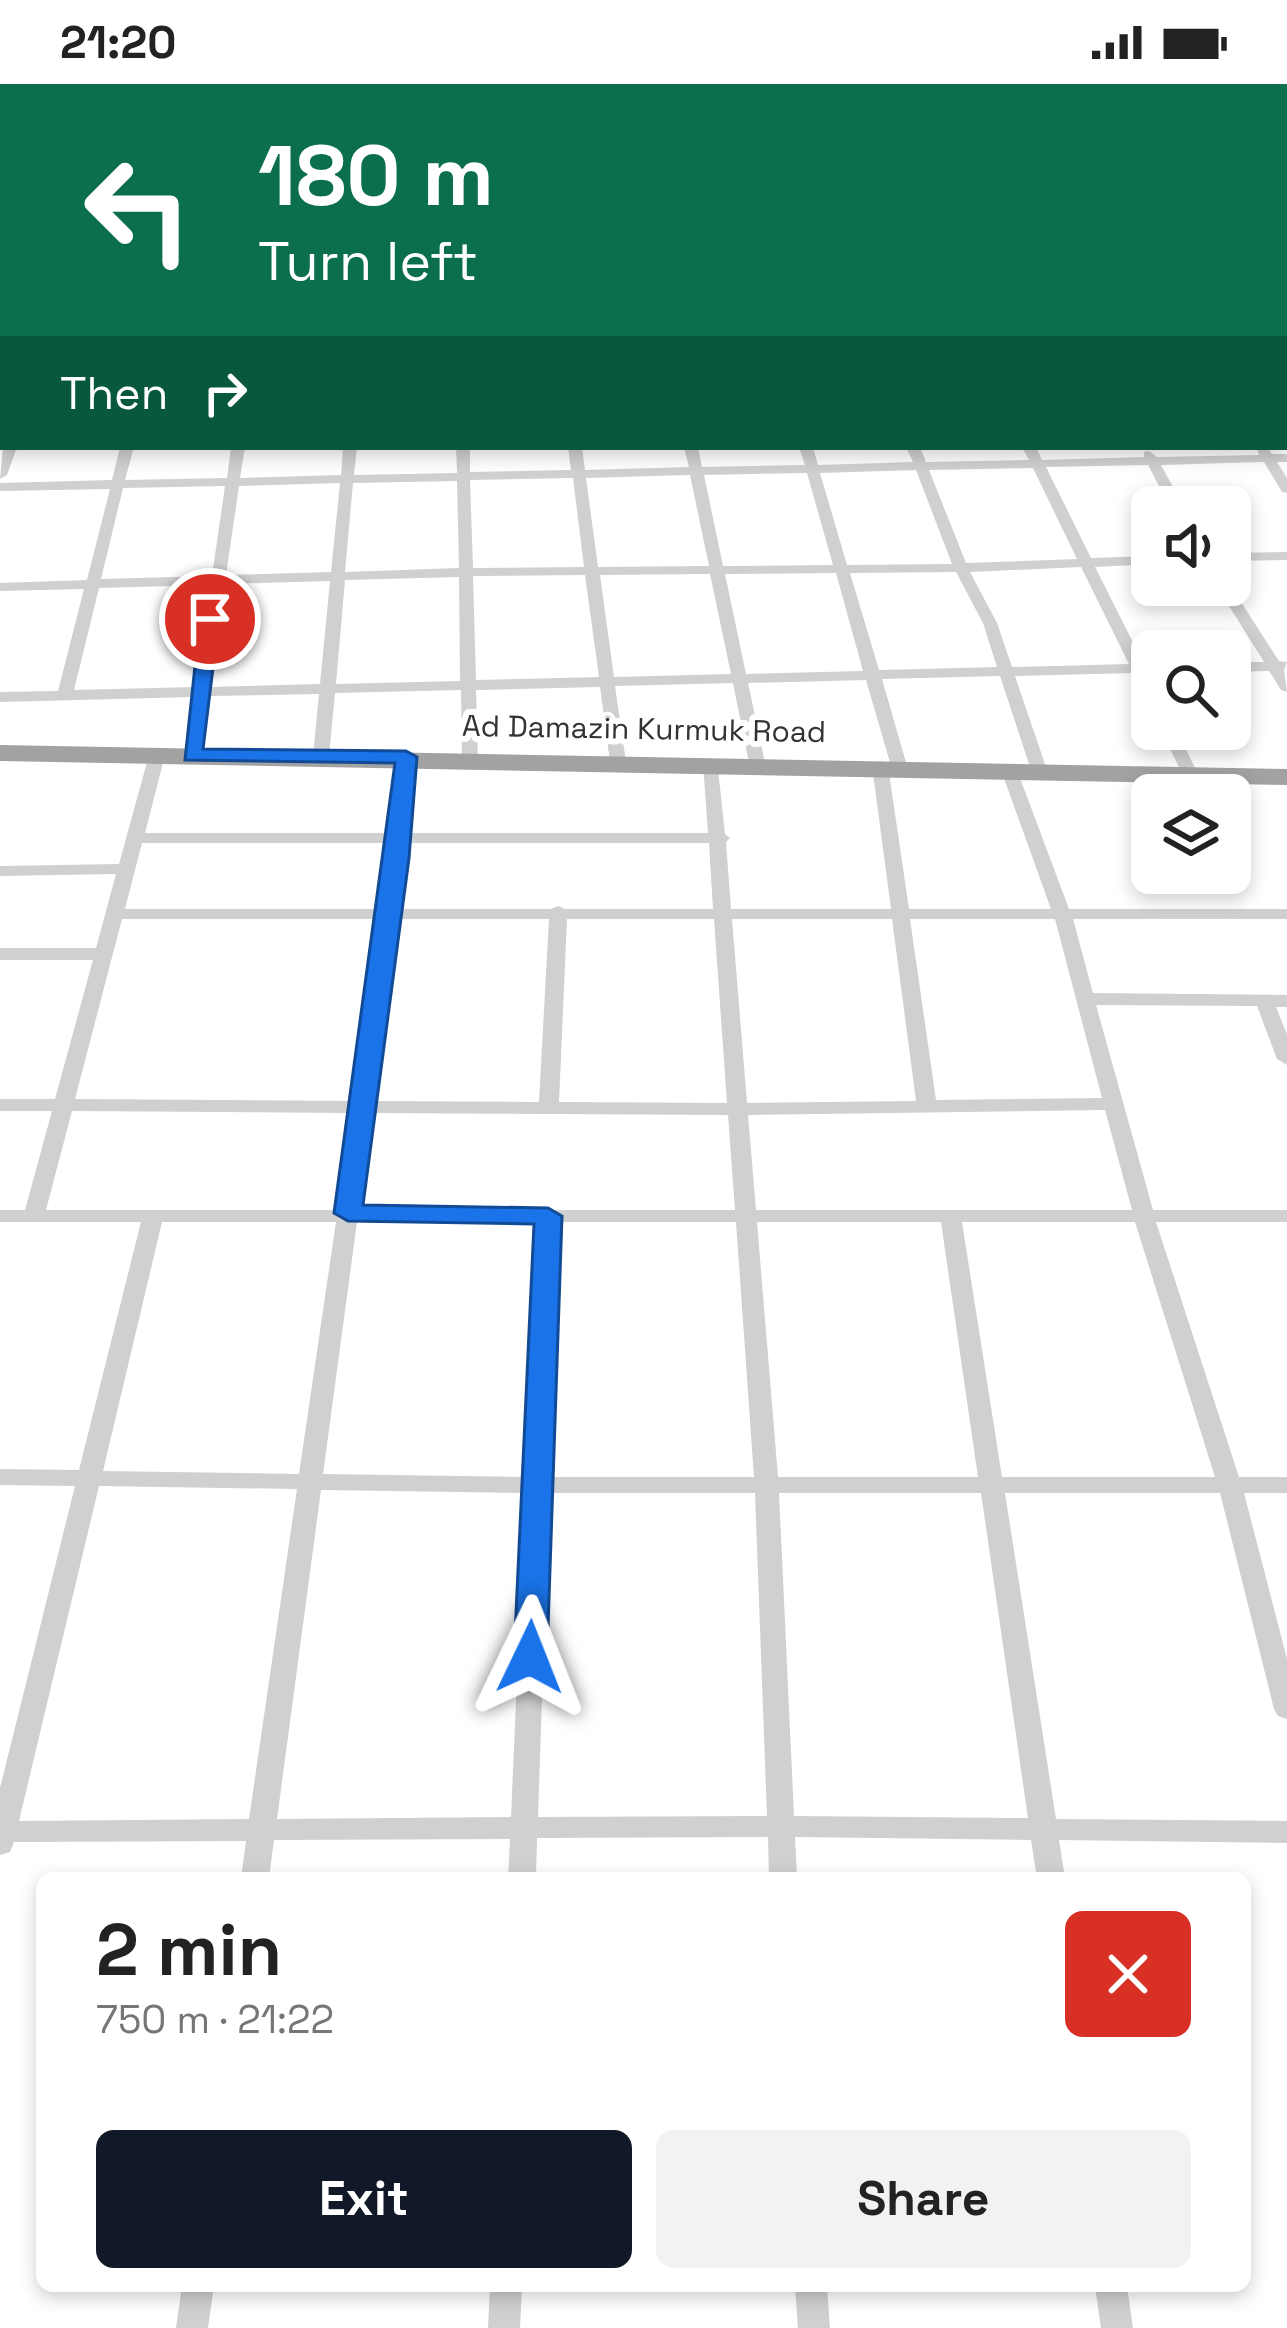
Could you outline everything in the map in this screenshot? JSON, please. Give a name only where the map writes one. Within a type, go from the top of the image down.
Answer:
[{"type":"highway","name":"Ad Damazin Kurmuk Road","points":[[0,753],[1190,774]]},
{"type":"highway","name":"Ad Damazin Kurmuk Road","points":[[1251,776],[1287,777]]},
{"type":"street","points":[[64,695],[126,450]]},
{"type":"street","points":[[192,755],[237,450]]},
{"type":"street","points":[[321,756],[350,450]]},
{"type":"street","points":[[463,450],[470,758]]},
{"type":"street","points":[[575,450],[618,761]]},
{"type":"street","points":[[692,450],[720,568],[757,763]]},
{"type":"street","points":[[807,450],[874,676],[890,766],[927,1106]]},
{"type":"street","points":[[914,450],[1007,671],[1039,770]]},
{"type":"street","points":[[1030,450],[1131,641]]},
{"type":"street","points":[[0,487],[1036,464],[1148,454],[1264,453],[1287,458]]},
{"type":"street","points":[[1264,453],[1287,489]]},
{"type":"street","points":[[1148,454],[1166,486]]},
{"type":"street","points":[[1251,557],[1287,556]]},
{"type":"street","points":[[0,587],[594,569],[961,568],[1131,561]]},
{"type":"street","points":[[1237,606],[1281,666],[1287,688]]},
{"type":"street","points":[[1251,667],[1281,666]]},
{"type":"street","points":[[0,697],[1131,668]]},
{"type":"street","points":[[1178,750],[1190,774]]},
{"type":"street","points":[[34,1216],[157,755]]},
{"type":"street","points":[[256,1872],[399,838],[406,757]]},
{"type":"street","points":[[711,763],[721,838],[767,1486],[784,1872]]},
{"type":"street","points":[[1009,770],[1062,914],[1144,1216],[1230,1486],[1287,1709]]},
{"type":"street","points":[[134,838],[721,838]]},
{"type":"street","points":[[0,871],[126,869]]},
{"type":"street","points":[[549,1107],[558,911]]},
{"type":"street","points":[[115,914],[1287,914]]},
{"type":"street","points":[[0,954],[105,954]]},
{"type":"street","points":[[1085,1000],[1287,1000]]},
{"type":"street","points":[[1264,1000],[1287,1060]]},
{"type":"street","points":[[0,1105],[739,1109],[1113,1104]]},
{"type":"street","points":[[153,1214],[1,1836],[780,1826],[1287,1832]]},
{"type":"street","points":[[0,1216],[1287,1216]]},
{"type":"street","points":[[522,1872],[548,1216]]},
{"type":"street","points":[[952,1218],[1050,1872]]},
{"type":"street","points":[[0,1477],[310,1478],[537,1485],[1287,1485]]},
{"type":"street","points":[[192,2328],[197,2292]]},
{"type":"street","points":[[504,2328],[506,2292]]},
{"type":"street","points":[[811,2292],[814,2328]]},
{"type":"street","points":[[1112,2292],[1117,2328]]},
{"type":"route","points":[[210,619],[192,755],[406,757],[398,858],[348,1213],[548,1216],[530,1657]]}]
